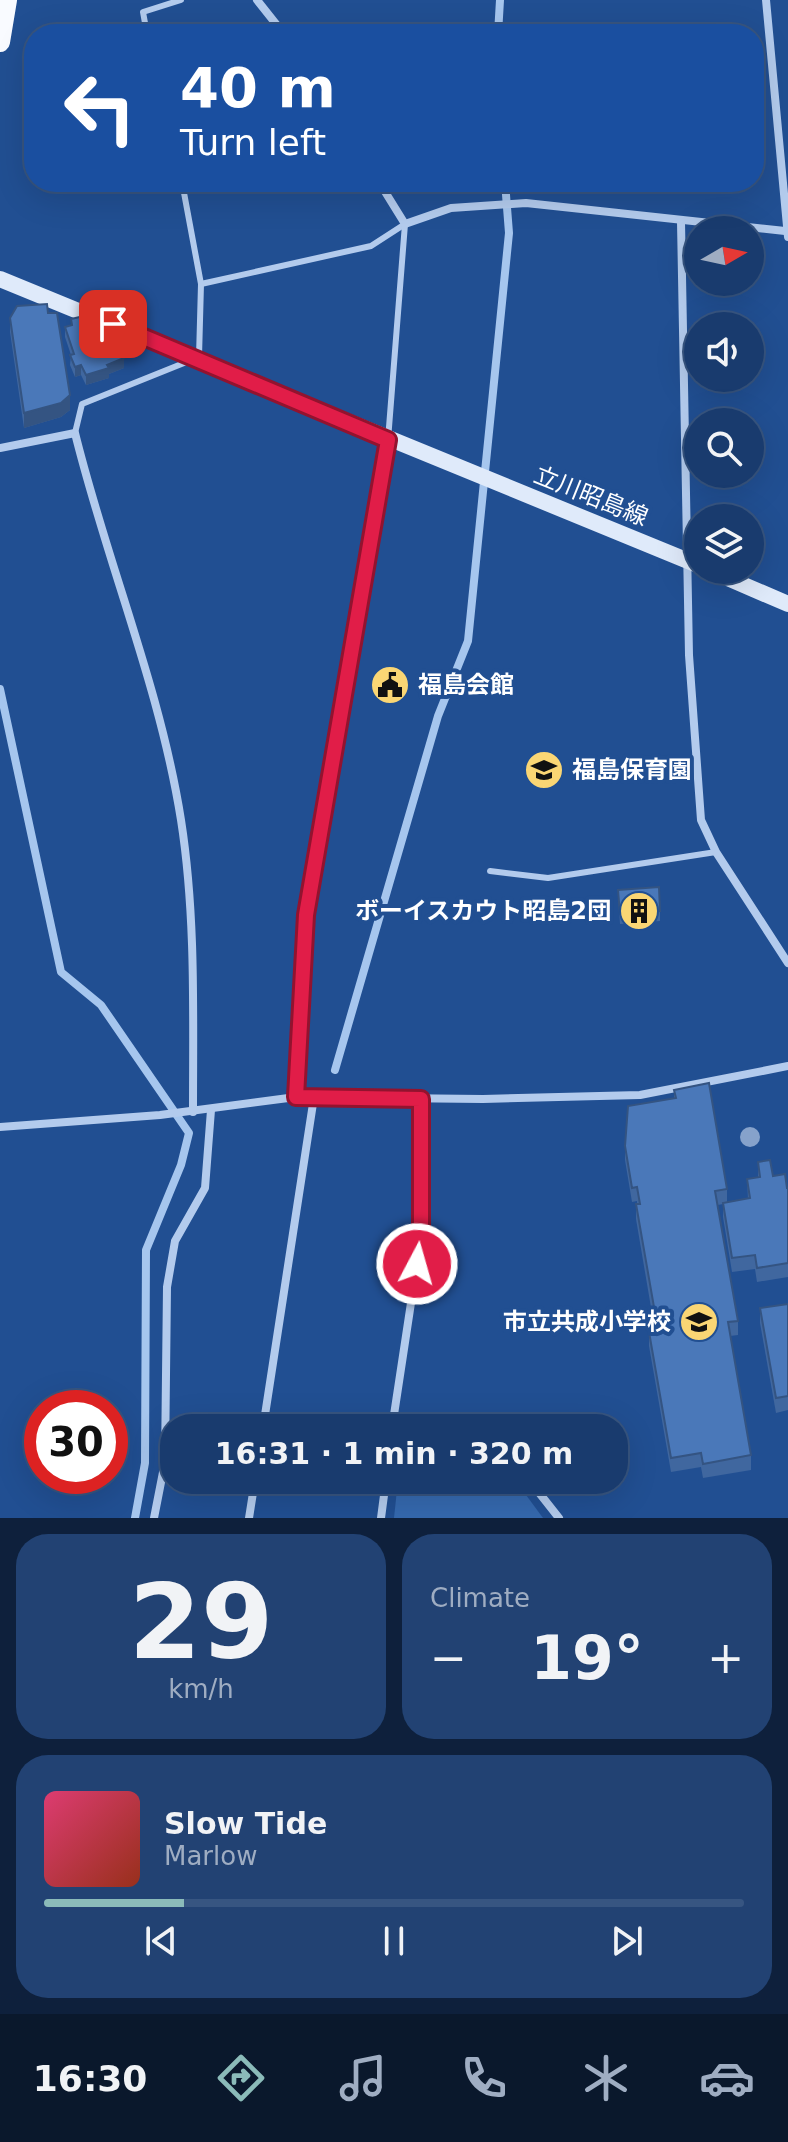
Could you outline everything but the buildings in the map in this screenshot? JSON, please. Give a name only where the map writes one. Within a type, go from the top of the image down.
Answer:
[{"type":"main road","points":[[0,42],[7,0]]},
{"type":"main road","points":[[0,279],[199,357],[388,440]]},
{"type":"main road","name":"立川昭島線","points":[[388,440],[684,559]]},
{"type":"main road","points":[[742,584],[788,604]]},
{"type":"street","points":[[385,192],[405,224],[451,208],[520,203],[787,234],[766,0]]},
{"type":"street","points":[[260,1],[277,24]]},
{"type":"street","points":[[681,222],[691,504]]},
{"type":"street","points":[[0,448],[75,433],[95,513],[147,671],[181,820],[194,964],[189,1112]]},
{"type":"street","points":[[692,584],[689,655],[701,820],[716,852],[788,963]]},
{"type":"street","points":[[0,1127],[211,1110],[296,1097],[421,1099],[640,1095],[788,1066]]},
{"type":"street","points":[[265,1414],[314,1097]]},
{"type":"street","points":[[394,1414],[421,1237],[421,1099]]},
{"type":"street","points":[[154,1518],[165,1462],[167,1287],[175,1241],[205,1188],[211,1110]]},
{"type":"street","points":[[249,1518],[253,1494]]},
{"type":"street","points":[[381,1518],[384,1494]]},
{"type":"street","points":[[540,1494],[559,1518]]},
{"type":"lane","points":[[145,24],[143,12],[181,0]]},
{"type":"lane","points":[[75,433],[82,404],[199,357],[201,284],[184,192]]},
{"type":"lane","points":[[201,284],[371,246],[405,224]]},
{"type":"lane","points":[[296,1097],[306,915],[388,440],[405,224]]},
{"type":"lane","points":[[490,871],[548,878],[716,852]]},
{"type":"shaded area","points":[[397,1494],[525,1494],[543,1518],[394,1518]]},
{"type":"waterway","points":[[499,24],[500,0]]},
{"type":"waterway","points":[[335,1070],[438,716],[468,641],[509,233],[506,192]]},
{"type":"waterway","points":[[0,689],[61,972],[101,1005],[189,1133],[181,1165],[146,1250],[145,1463],[135,1518]]},
{"type":"place","name":"福島会館","points":[[390,685]]},
{"type":"place","name":"福島保育園","points":[[544,770]]},
{"type":"place","name":"ボーイスカウト昭島2団","points":[[639,911]]},
{"type":"place","name":"市立共成小学校","points":[[699,1322]]},
{"type":"route","points":[[113,324],[199,357],[388,440],[306,915],[296,1097],[421,1099],[421,1237],[417,1264]]}]
